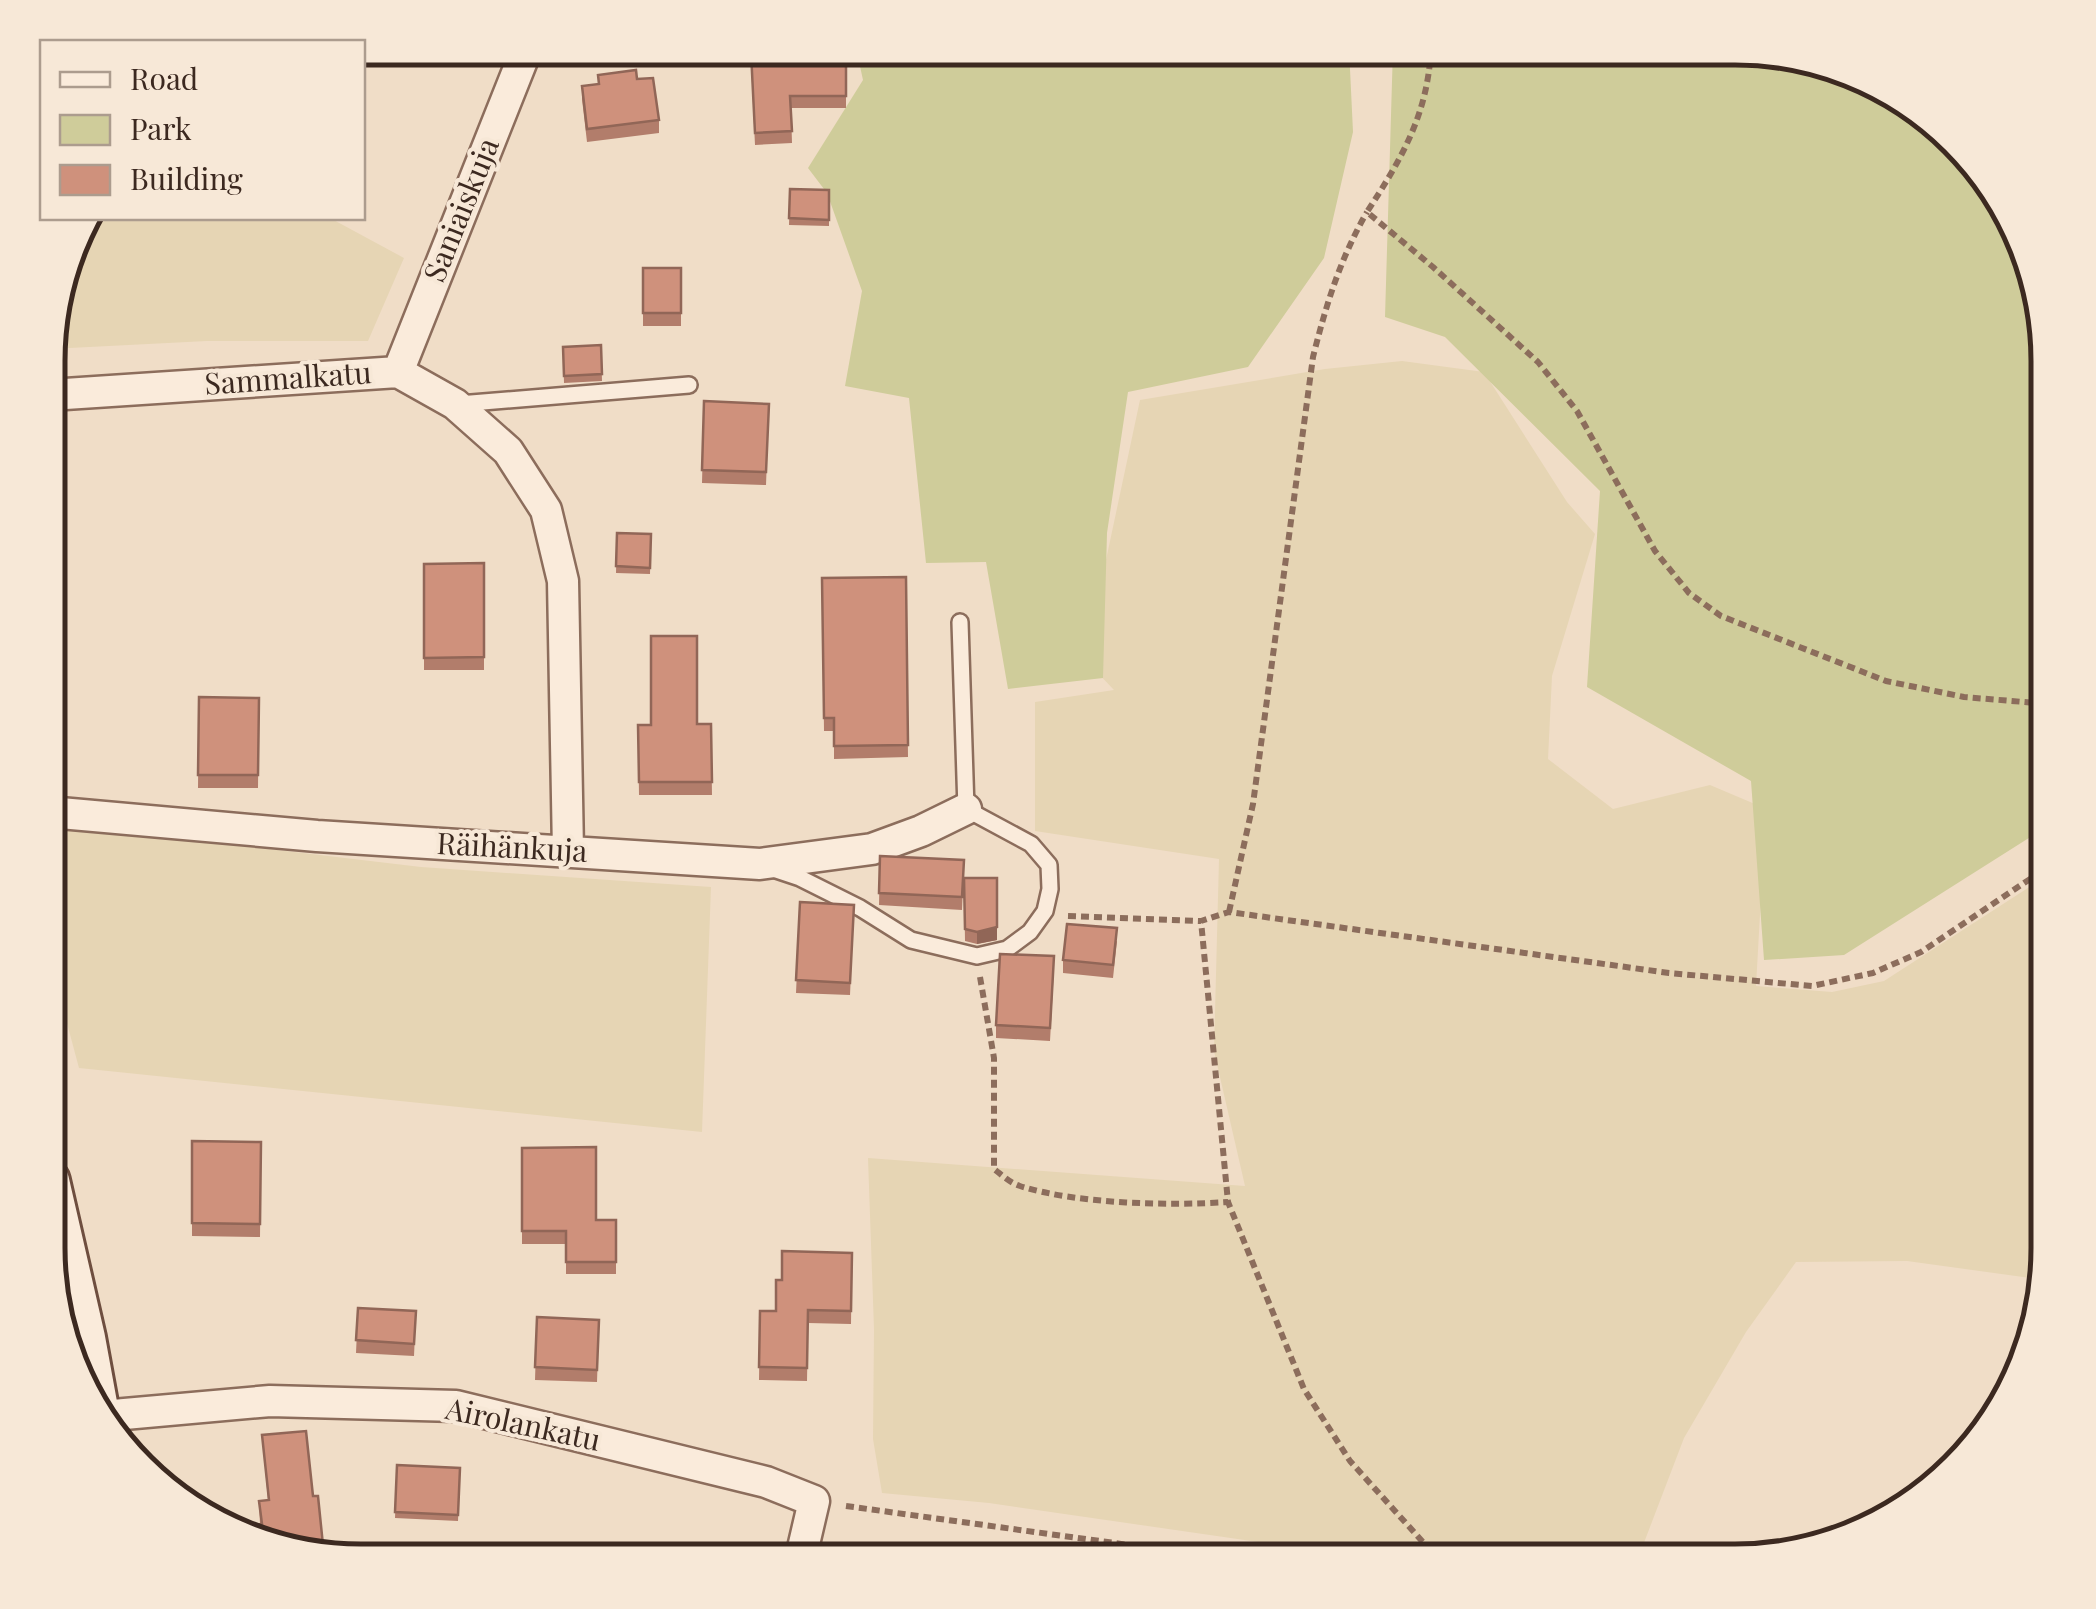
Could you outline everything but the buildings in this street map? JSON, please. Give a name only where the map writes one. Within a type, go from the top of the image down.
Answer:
[{"type":"street","name":"Saniaiskuja","points":[[398,372],[521,66]]},
{"type":"street","name":"Sammalkatu","points":[[65,394],[398,372],[455,404],[508,451],[546,510],[562,582],[568,851]]},
{"type":"street","name":"Räihänkuja","points":[[65,813],[318,836],[760,864],[872,848],[922,831],[966,809]]},
{"type":"street","name":"Airolankatu","points":[[117,1415],[270,1401],[456,1406],[766,1482],[814,1502]]},
{"type":"street","points":[[804,1543],[814,1502]]},
{"type":"lane","points":[[455,404],[690,385]]},
{"type":"lane","points":[[760,864],[800,878],[860,908],[911,940],[976,956],[1007,949],[1030,932],[1045,911],[1050,889],[1049,865],[1031,844],[966,809],[960,622]]},
{"type":"path","points":[[1229,912],[1253,804],[1314,358],[1328,295],[1344,251],[1406,152],[1430,80],[1430,66]]},
{"type":"path","points":[[1367,212],[1538,362],[1577,411],[1655,550],[1689,593],[1722,616],[1886,682],[1964,698],[2031,703]]},
{"type":"path","points":[[1045,911],[1098,918],[1201,922],[1229,912],[1669,973],[1812,986],[1873,973],[1921,952],[2030,878]]},
{"type":"path","points":[[1201,922],[1228,1202],[1304,1389],[1350,1461],[1424,1544]]},
{"type":"path","points":[[976,956],[994,1058],[994,1169],[1016,1185],[1062,1195],[1193,1205],[1228,1202]]},
{"type":"path","points":[[814,1502],[1118,1544]]},
{"type":"shaded area","points":[[102,220],[334,220],[404,258],[368,341],[207,341],[66,348],[75,284]]},
{"type":"shaded area","points":[[1402,361],[1484,372],[1567,502],[1595,534],[1552,676],[1548,759],[1613,809],[1710,785],[1762,807],[1756,986],[1832,992],[1884,981],[2030,886],[2029,1278],[1907,1261],[1796,1262],[1746,1332],[1684,1438],[1644,1544],[1269,1544],[989,1503],[882,1493],[873,1439],[868,1158],[1245,1186],[1214,1051],[1219,859],[1035,831],[1035,702],[1114,690],[1094,669],[1096,607],[1140,400],[1325,369]]},
{"type":"shaded area","points":[[66,825],[421,867],[711,887],[702,1132],[79,1068],[66,1018]]},
{"type":"green space","points":[[860,66],[1350,66],[1353,132],[1324,258],[1248,367],[1128,392],[1107,533],[1103,678],[1008,689],[986,562],[926,563],[909,398],[845,386],[862,291],[827,193],[808,168],[863,80]]},
{"type":"green space","points":[[1392,66],[1774,68],[1812,75],[1866,96],[1930,138],[1970,181],[2000,230],[2015,266],[2028,322],[2030,837],[1844,955],[1764,960],[1751,781],[1587,687],[1600,491],[1445,337],[1385,317]]}]
